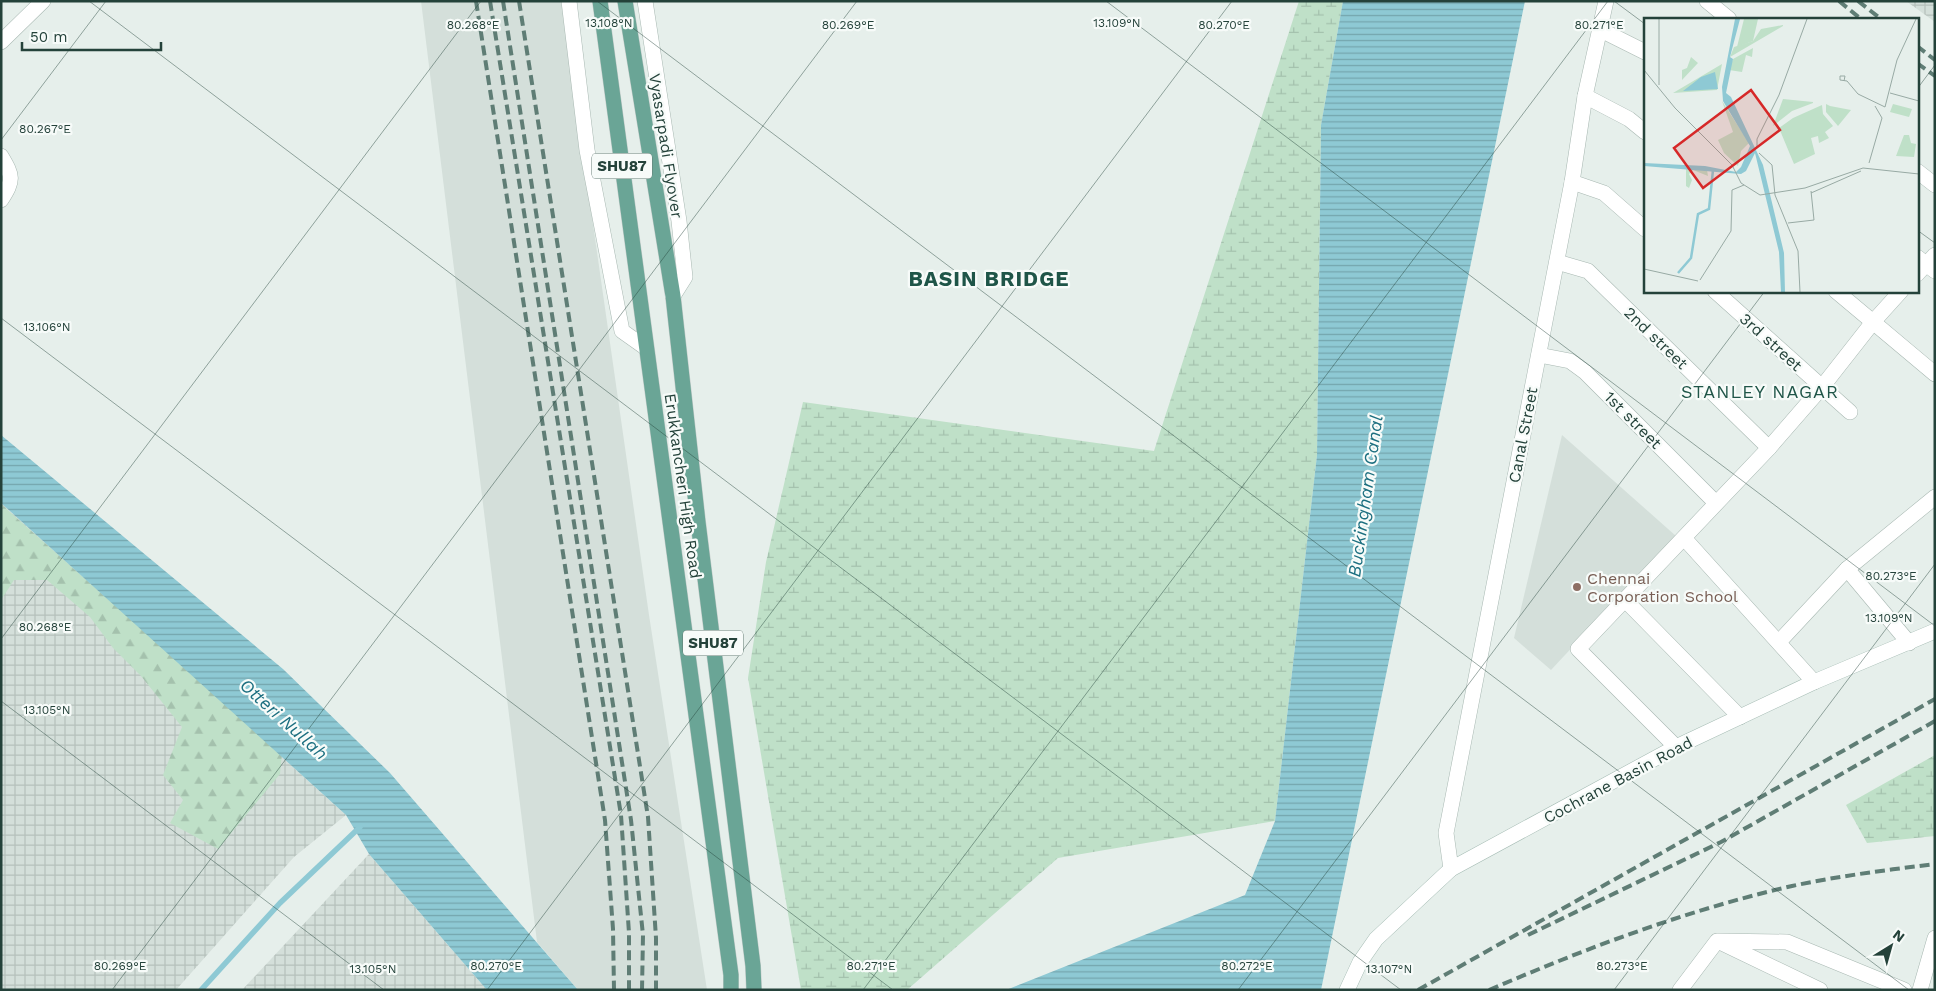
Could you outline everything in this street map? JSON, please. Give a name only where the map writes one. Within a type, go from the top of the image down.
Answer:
[{"type":"main road","name":"SHU87","points":[[600,1],[646,348]]},
{"type":"main road","name":"Vyasarpadi Flyover","points":[[625,1],[673,296]]},
{"type":"main road","name":"Erukkancheri High Road","points":[[673,296],[698,522],[753,966],[754,990]]},
{"type":"main road","name":"Erukkancheri High Road","points":[[646,348],[731,975],[731,990]]},
{"type":"street","points":[[1,42],[44,1]]},
{"type":"street","points":[[569,1],[587,150],[622,331],[646,348]]},
{"type":"street","points":[[645,1],[679,221],[685,277],[673,296]]},
{"type":"street","name":"Canal Street","points":[[1451,869],[1446,833],[1557,262],[1585,96],[1598,29],[1606,1]]},
{"type":"street","points":[[1707,1],[1728,18]]},
{"type":"street","points":[[1598,29],[1644,52]]},
{"type":"street","points":[[1585,96],[1629,119],[1644,131]]},
{"type":"street","points":[[1,156],[10,171],[11,185],[1,200]]},
{"type":"street","points":[[1918,172],[1935,185]]},
{"type":"street","points":[[1572,182],[1604,193],[1644,228]]},
{"type":"street","name":"2nd street","points":[[1557,262],[1588,271],[1769,448]]},
{"type":"street","name":"3rd street","points":[[1715,292],[1850,412]]},
{"type":"street","points":[[1837,292],[1935,374]]},
{"type":"street","points":[[1676,747],[1578,649],[1769,448],[1900,292]]},
{"type":"street","name":"1st street","points":[[1539,355],[1570,361],[1585,372],[1716,503]]},
{"type":"street","points":[[1779,642],[1847,568],[1935,497]]},
{"type":"street","points":[[1684,538],[1814,682]]},
{"type":"street","points":[[1847,568],[1909,643]]},
{"type":"street","points":[[1625,600],[1740,717]]},
{"type":"street","name":"Cochrane Basin Road","points":[[1348,990],[1360,962],[1376,939],[1451,869],[1676,747],[1814,682],[1935,631]]},
{"type":"street","points":[[1920,990],[1935,938]]},
{"type":"street","points":[[1699,990],[1683,986],[1717,941]]},
{"type":"street","points":[[1717,941],[1820,990]]},
{"type":"street","points":[[1717,941],[1787,942],[1904,990]]},
{"type":"shaded area","points":[[421,1],[561,1],[649,615],[707,990],[578,990],[537,942]]},
{"type":"shaded area","points":[[1906,1],[1935,1],[1935,22]]},
{"type":"shaded area","name":"Chennai Corporation School","points":[[1562,435],[1676,536],[1551,670],[1514,638]]},
{"type":"shaded area","points":[[1,503],[346,815],[294,857],[176,990],[1,990]]},
{"type":"shaded area","points":[[369,854],[487,990],[242,990]]},
{"type":"green space","points":[[1299,1],[1343,1],[1321,125],[1317,455],[1275,821],[1058,858],[907,990],[801,990],[748,678],[766,562],[803,402],[1154,451]]},
{"type":"green space","points":[[1,504],[282,754],[280,774],[218,849],[170,823],[183,800],[163,775],[182,727],[141,676],[113,648],[90,617],[47,580],[14,580],[1,600]]},
{"type":"green space","points":[[1935,755],[1935,836],[1867,843],[1846,805]]},
{"type":"water","name":"Buckingham Canal","points":[[1343,1],[1525,1],[1321,990],[1006,990],[1245,895],[1275,821],[1317,455],[1321,125]]},
{"type":"water","name":"Otteri Nullah","points":[[1,435],[283,669],[390,773],[578,990],[487,990],[369,854],[346,815],[1,503]]},
{"type":"waterway","points":[[201,990],[280,903],[360,827]]},
{"type":"railway","points":[[476,1],[605,820],[613,929],[614,990]]},
{"type":"railway","points":[[490,1],[621,815],[629,933],[629,990]]},
{"type":"railway","points":[[503,1],[631,820],[643,935],[642,990]]},
{"type":"railway","points":[[519,1],[648,817],[656,938],[656,990]]},
{"type":"railway","points":[[1839,1],[1860,18]]},
{"type":"railway","points":[[1858,1],[1880,18]]},
{"type":"railway","points":[[1918,47],[1935,60]]},
{"type":"railway","points":[[1918,64],[1935,76]]},
{"type":"railway","points":[[1418,990],[1935,699]]},
{"type":"railway","points":[[1528,935],[1721,842],[1935,721]]},
{"type":"railway","points":[[1489,990],[1600,945],[1714,906],[1809,882],[1935,864]]},
{"type":"place","name":"Chennai Corporation School","points":[[1577,587]]},
{"type":"district","name":"BASIN BRIDGE","points":[[989,278]]},
{"type":"district","name":"STANLEY NAGAR","points":[[1760,391]]}]
